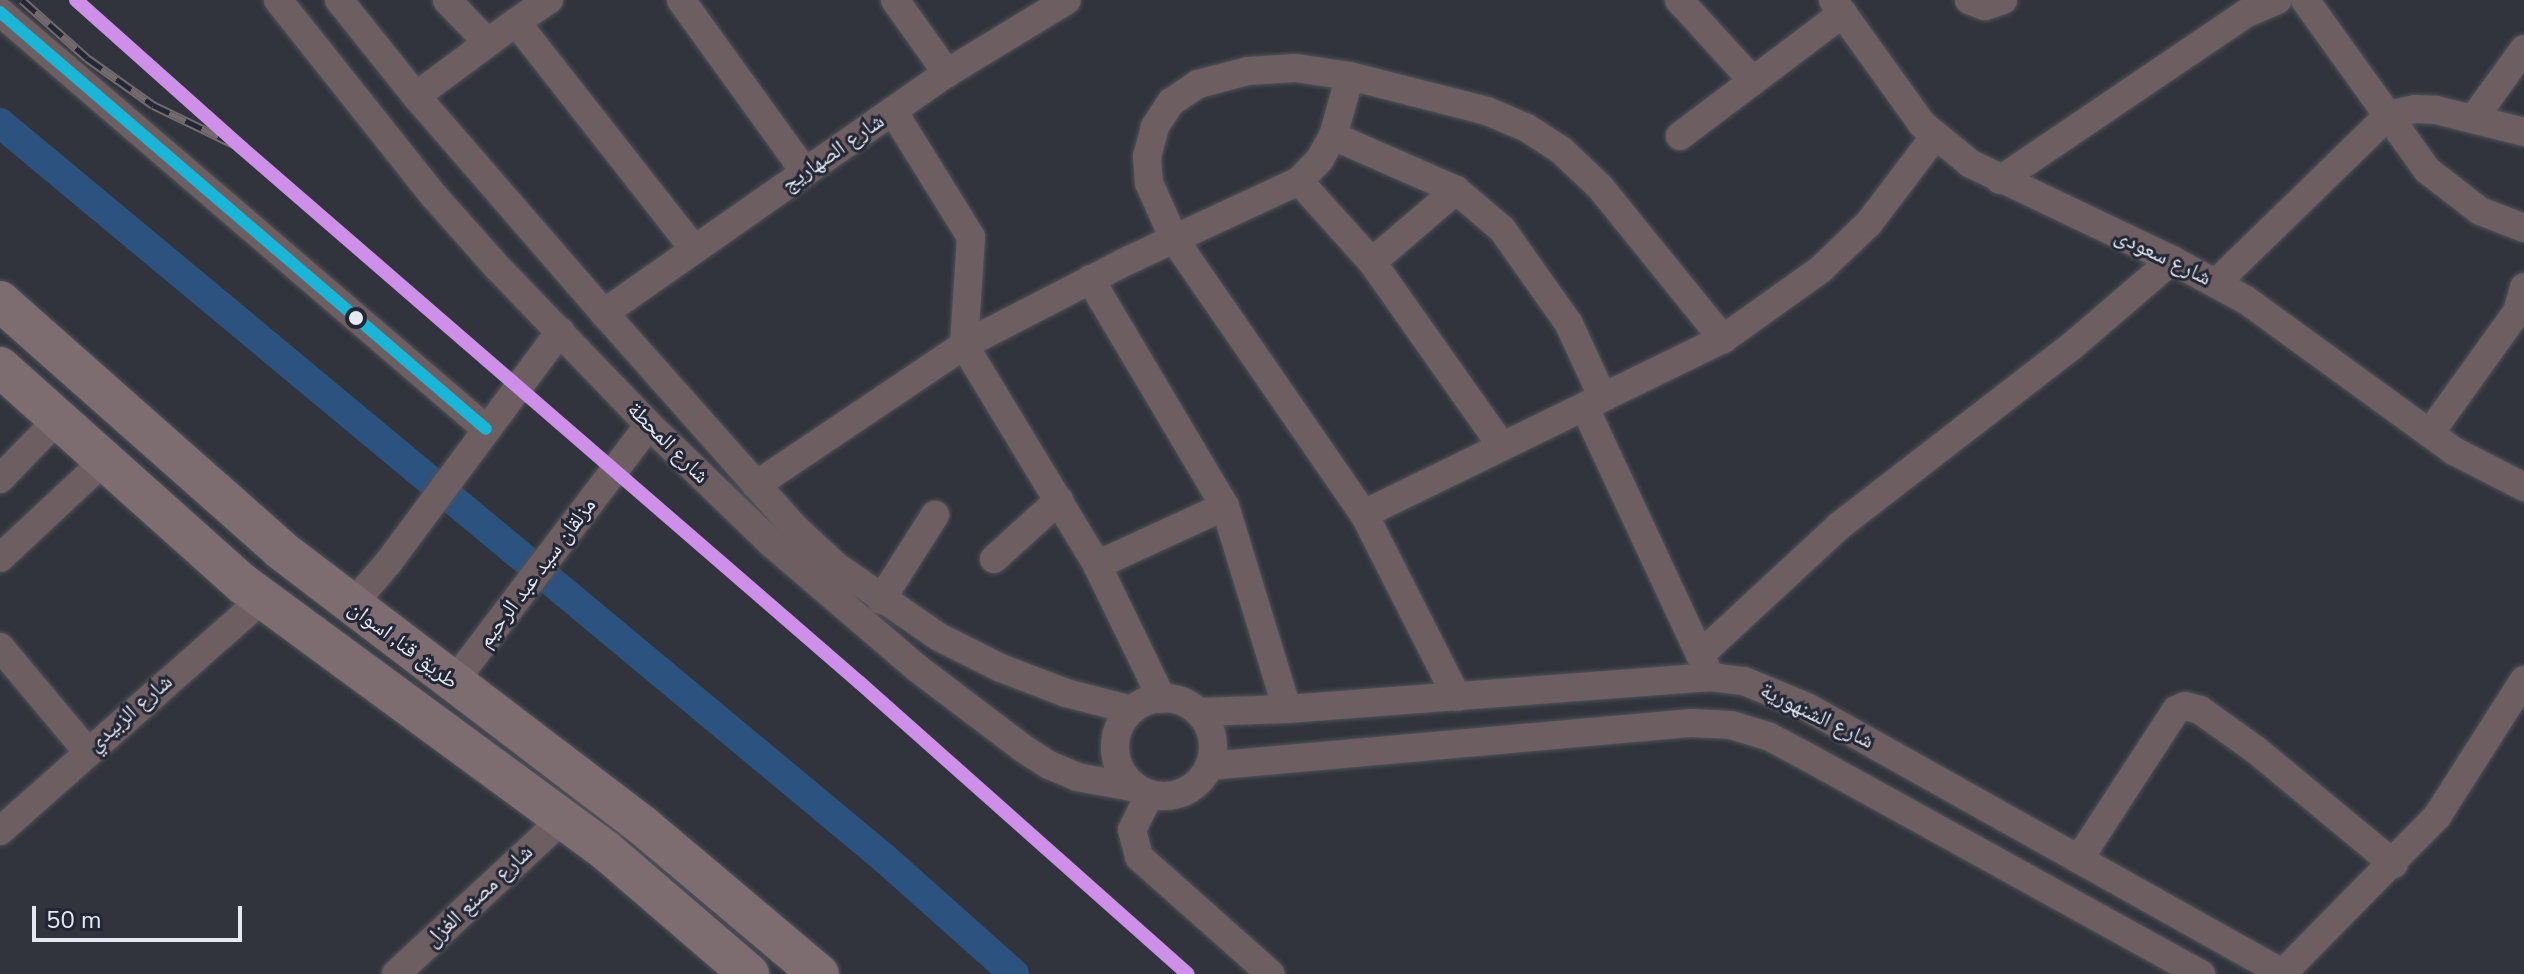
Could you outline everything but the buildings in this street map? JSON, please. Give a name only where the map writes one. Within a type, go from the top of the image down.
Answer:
[{"type":"highway","name":"طريق قنا, اسوان","points":[[0,301],[281,550],[642,825],[734,899],[819,974]]},
{"type":"highway","name":"طريق قنا, اسوان","points":[[0,367],[262,599],[644,881],[749,974]]},
{"type":"street","name":"شارع المحطة","points":[[278,0],[434,196],[497,267],[649,425],[770,542],[970,709],[1049,765],[1092,781],[1143,791]]},
{"type":"street","name":"شارع المحطة","points":[[339,0],[416,96],[604,313],[805,537],[881,600],[939,637],[1001,668],[1066,693],[1132,710]]},
{"type":"street","points":[[447,0],[487,42]]},
{"type":"street","points":[[416,96],[549,0]]},
{"type":"street","points":[[681,0],[805,172]]},
{"type":"street","points":[[895,0],[947,73]]},
{"type":"street","name":"شارع الصهاريج","points":[[604,313],[947,73],[1067,0]]},
{"type":"street","points":[[1969,0],[1985,6],[2003,0]]},
{"type":"street","points":[[2000,180],[2241,7],[2277,0]]},
{"type":"street","points":[[2305,0],[2427,170],[2461,198],[2500,220],[2524,228]]},
{"type":"street","points":[[1686,2],[1753,81]]},
{"type":"street","points":[[1680,136],[1753,81],[1838,6]]},
{"type":"street","name":"شارع سعودى","points":[[1838,6],[1912,110],[1935,136],[1971,164],[2216,283],[2285,325],[2482,468],[2524,487]]},
{"type":"street","points":[[0,12],[486,429]]},
{"type":"street","points":[[516,22],[694,249]]},
{"type":"street","points":[[2474,118],[2524,49]]},
{"type":"street","points":[[1457,697],[1364,514],[1174,239],[1149,183],[1147,156],[1155,127],[1171,102],[1198,84],[1248,71],[1295,68],[1350,76],[1487,111],[1527,128],[1561,150],[1600,187],[1723,339]]},
{"type":"street","points":[[756,485],[964,345],[1090,279],[1299,181],[1320,159],[1333,136],[1350,76]]},
{"type":"street","points":[[2216,283],[2389,115],[2415,109],[2474,118],[2524,132]]},
{"type":"street","points":[[893,111],[971,237],[964,345],[1097,565],[1162,699]]},
{"type":"street","points":[[1333,136],[1456,190],[1502,229],[1538,275],[1569,324],[1594,403],[1705,665],[1839,526],[2072,346],[2172,260]]},
{"type":"street","points":[[1364,514],[1723,339],[1821,269],[1841,251],[1869,223],[1935,136]]},
{"type":"street","points":[[1299,181],[1372,262],[1502,446]]},
{"type":"street","points":[[1372,262],[1456,190]]},
{"type":"street","points":[[1090,279],[1225,506],[1287,709]]},
{"type":"street","points":[[2430,433],[2517,312],[2524,287]]},
{"type":"street","points":[[351,606],[388,563],[560,331]]},
{"type":"street","points":[[0,479],[59,418]]},
{"type":"street","name":"مزلقان سيد عبد الرحيم","points":[[453,683],[649,425]]},
{"type":"street","points":[[0,558],[106,459]]},
{"type":"street","points":[[994,559],[1059,500]]},
{"type":"street","points":[[1097,565],[1225,506]]},
{"type":"street","points":[[881,600],[935,515]]},
{"type":"street","name":"شارع الزبيدي","points":[[0,831],[262,599]]},
{"type":"street","points":[[0,647],[87,751]]},
{"type":"street","name":"شارع الشنهورية","points":[[1198,712],[1457,697],[1705,665],[1797,702],[2283,974]]},
{"type":"street","points":[[2283,974],[2394,864],[2438,815],[2524,680]]},
{"type":"street","points":[[1162,699],[1187,704],[1198,712],[1211,732],[1213,755],[1209,766],[1191,788],[1164,796],[1143,791],[1118,765],[1116,735],[1132,710],[1162,699]]},
{"type":"street","points":[[2079,859],[2176,710],[2185,706],[2200,710],[2256,750],[2394,864]]},
{"type":"street","name":"شارع الشنهورية","points":[[1209,766],[1692,723],[1731,725],[1768,736],[1802,754],[2201,974]]},
{"type":"street","points":[[1143,791],[1132,830],[1139,857],[1271,974]]},
{"type":"street","name":"شارع مصنع الغزل","points":[[397,974],[563,819]]},
{"type":"waterway","points":[[0,123],[884,858],[1014,974]]},
{"type":"railway","points":[[22,0],[87,58],[153,105],[242,148]]},
{"type":"transit line","points":[[76,0],[242,148],[860,683],[1188,974]]},
{"type":"transit line","points":[[0,12],[486,429]]}]
